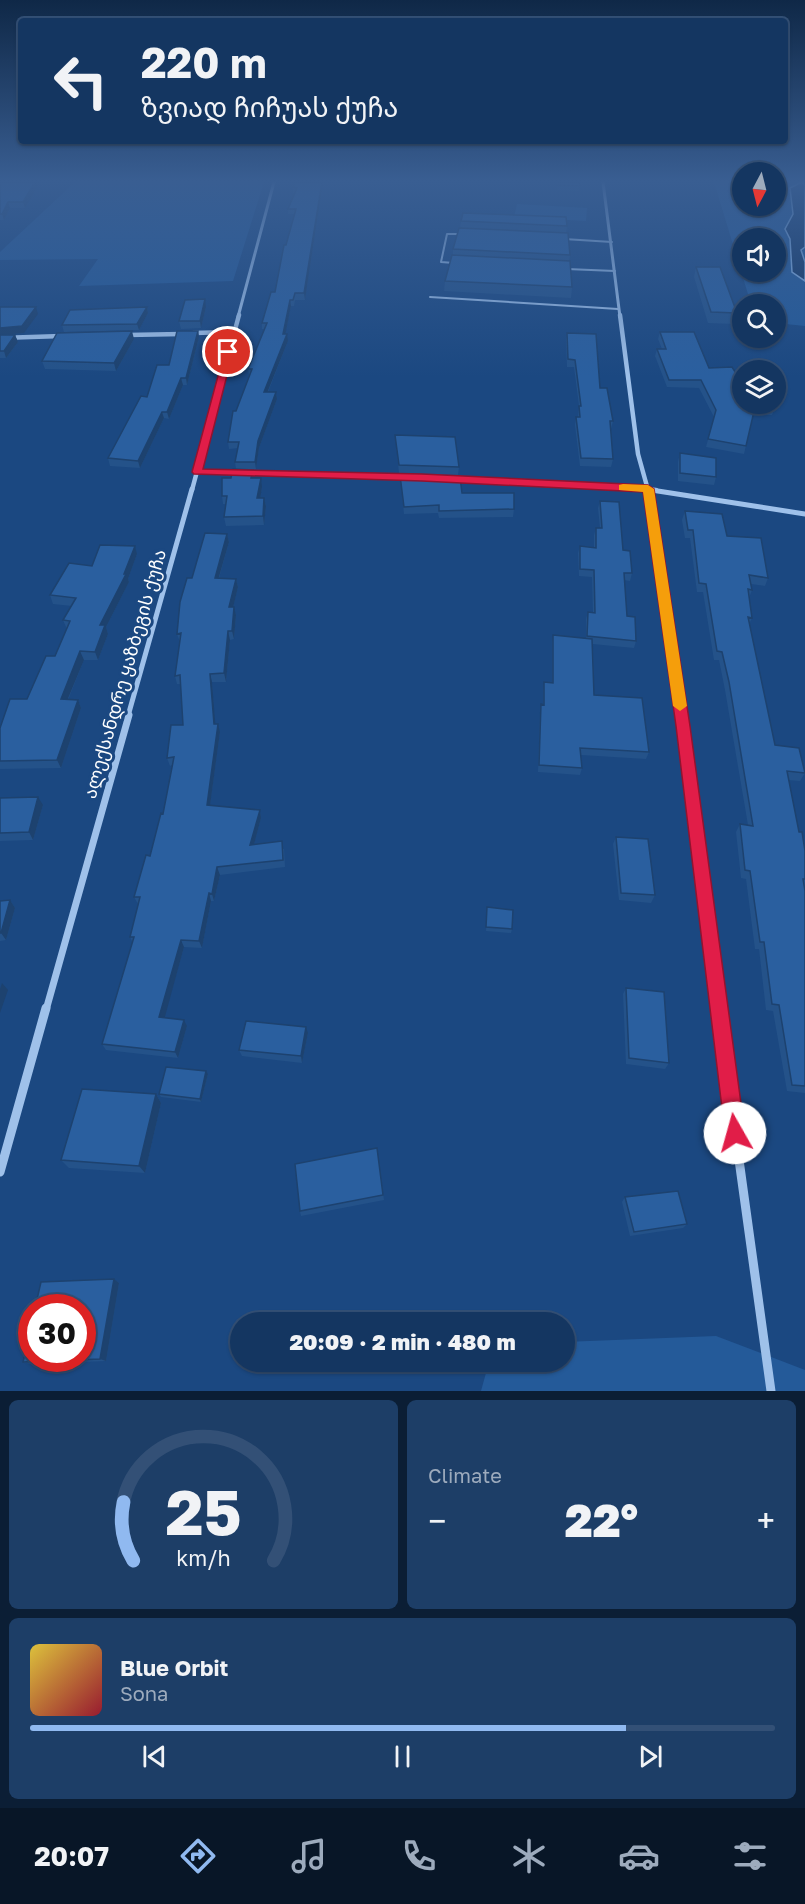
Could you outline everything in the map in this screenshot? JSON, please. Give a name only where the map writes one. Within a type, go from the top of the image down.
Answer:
[{"type":"street","name":"ალექსანდრე ყაზბეგის ქუჩა","points":[[0,1172],[197,472],[256,247]]},
{"type":"street","points":[[613,247],[618,309],[638,454],[648,489],[683,726],[747,1225],[771,1391]]},
{"type":"street","points":[[117,335],[233,332]]},
{"type":"street","points":[[0,338],[70,336]]},
{"type":"street","points":[[197,472],[410,477]]},
{"type":"street","points":[[446,479],[648,489],[805,514]]},
{"type":"lane","points":[[444,247],[441,262],[464,263]]},
{"type":"lane","points":[[557,268],[615,271]]},
{"type":"lane","points":[[430,297],[618,309]]},
{"type":"shaded area","points":[[5,247],[244,247],[233,281],[79,286],[98,259],[0,260],[0,252]]},
{"type":"shaded area","points":[[786,247],[805,247],[805,326],[786,324],[786,294],[748,294],[744,282],[786,282]]},
{"type":"shaded area","points":[[790,247],[805,247],[801,250],[805,262],[805,281],[792,272]]},
{"type":"shaded area","points":[[716,1336],[805,1370],[805,1391],[481,1391],[486,1372],[575,1372],[575,1342]]},
{"type":"building","points":[[284,247],[311,247],[304,293],[295,293],[293,300],[290,300],[283,334],[287,334],[264,392],[276,392],[258,441],[255,462],[235,462],[239,442],[228,442],[233,411],[236,411],[252,369],[248,369],[267,323],[262,323],[271,292],[275,292]]},
{"type":"building","points":[[454,247],[569,247],[570,255],[453,249]]},
{"type":"building","points":[[452,255],[570,261],[572,287],[445,281]]},
{"type":"building","points":[[696,267],[720,267],[732,299],[732,313],[711,312]]},
{"type":"building","points":[[205,299],[200,321],[179,321],[185,300]]},
{"type":"building","points":[[0,307],[36,307],[22,326],[0,328]]},
{"type":"building","points":[[147,307],[137,324],[62,325],[70,310]]},
{"type":"building","points":[[132,331],[114,363],[42,361],[57,333]]},
{"type":"building","points":[[177,331],[198,331],[186,378],[181,378],[167,412],[162,412],[138,461],[108,458],[141,396],[147,397],[157,365],[169,365]]},
{"type":"building","points":[[660,332],[694,332],[709,368],[732,367],[732,414],[753,414],[746,446],[708,439],[716,410],[701,380],[669,380],[657,349],[666,349]]},
{"type":"building","points":[[567,333],[596,334],[600,388],[607,388],[613,421],[610,421],[613,459],[581,458],[576,417],[580,417],[579,406],[581,406],[575,360],[568,359]]},
{"type":"building","points":[[0,335],[15,335],[4,351],[0,351]]},
{"type":"building","points":[[395,435],[455,437],[459,467],[399,465]]},
{"type":"building","points":[[680,453],[716,458],[716,477],[680,473]]},
{"type":"building","points":[[233,469],[253,470],[251,478],[261,478],[257,498],[264,498],[263,516],[224,517],[227,496],[222,496],[222,478],[231,478]]},
{"type":"building","points":[[400,475],[460,477],[462,493],[514,493],[514,509],[439,511],[439,505],[404,507]]},
{"type":"building","points":[[600,501],[619,502],[623,550],[630,551],[632,573],[624,573],[627,616],[635,617],[636,641],[587,636],[588,612],[595,613],[594,570],[580,569],[580,546],[596,548],[596,528],[602,528]]},
{"type":"building","points":[[685,511],[722,514],[727,536],[761,538],[768,578],[749,575],[752,590],[748,589],[752,618],[748,617],[775,745],[799,748],[805,773],[787,771],[805,851],[805,879],[803,879],[805,891],[805,1086],[792,1085],[779,1005],[772,1004],[764,942],[760,942],[750,871],[745,870],[740,824],[753,826],[729,682],[722,652],[717,651],[706,584],[699,583],[693,530],[688,530]]},
{"type":"building","points":[[205,533],[227,534],[215,578],[236,579],[229,607],[234,607],[232,631],[228,631],[224,673],[210,674],[214,724],[218,724],[207,805],[260,810],[250,845],[282,841],[283,860],[217,867],[199,941],[181,940],[159,1017],[184,1020],[175,1052],[102,1044],[134,937],[130,937],[140,897],[134,897],[146,855],[150,856],[161,813],[163,814],[174,757],[167,758],[171,725],[183,725],[180,675],[175,676],[181,633],[177,634],[180,602],[187,578],[192,578]]},
{"type":"building","points":[[100,545],[135,546],[124,574],[126,574],[100,625],[105,625],[95,652],[80,651],[61,699],[78,700],[57,760],[0,761],[0,728],[10,699],[27,699],[46,656],[55,656],[70,621],[63,620],[76,598],[50,595],[69,563],[92,566]]},
{"type":"building","points":[[553,635],[592,639],[594,695],[642,698],[649,752],[580,748],[582,768],[539,765],[544,682],[553,683]]},
{"type":"building","points":[[38,797],[29,832],[0,833],[0,798]]},
{"type":"building","points":[[616,837],[648,839],[655,895],[621,893]]},
{"type":"building","points":[[10,900],[1,933],[0,933],[0,901]]},
{"type":"building","points":[[487,907],[513,910],[512,929],[486,927]]},
{"type":"building","points":[[626,988],[664,992],[669,1063],[629,1058]]},
{"type":"building","points":[[246,1021],[306,1027],[301,1056],[239,1050]]},
{"type":"building","points":[[166,1067],[206,1071],[200,1099],[159,1094]]},
{"type":"building","points":[[82,1089],[156,1094],[139,1166],[61,1160]]},
{"type":"building","points":[[377,1148],[383,1195],[300,1211],[295,1164]]},
{"type":"building","points":[[678,1191],[687,1224],[634,1232],[625,1197]]},
{"type":"building","points":[[114,1279],[100,1359],[96,1359],[96,1294],[38,1294],[41,1282]]},
{"type":"slow traffic","points":[[623,487],[648,489],[680,706]]},
{"type":"route","points":[[228,352],[197,472],[422,478],[648,489],[683,726],[735,1133]]}]
